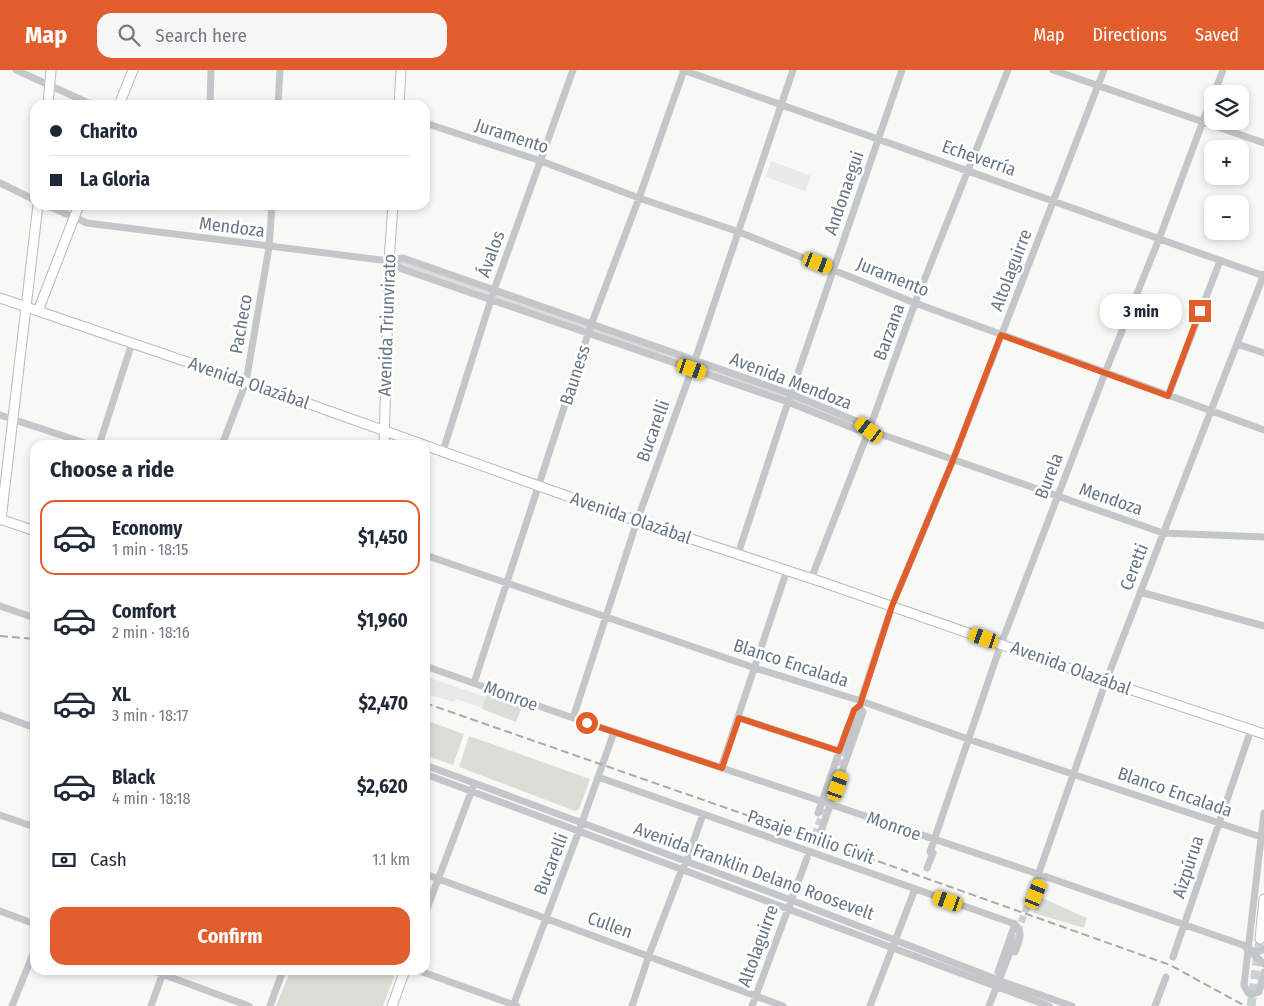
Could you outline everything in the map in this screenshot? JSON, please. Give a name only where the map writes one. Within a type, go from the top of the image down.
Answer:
[{"type":"main road","points":[[48,100],[51,70]]},
{"type":"main road","points":[[121,100],[133,70]]},
{"type":"main road","points":[[399,100],[401,70]]},
{"type":"main road","points":[[30,529],[1,520],[37,210]]},
{"type":"main road","points":[[38,311],[78,210]]},
{"type":"main road","name":"Avenida Triunvirato","points":[[384,440],[389,260],[393,210]]},
{"type":"main road","name":"Avenida Olazábal","points":[[0,298],[412,440]]},
{"type":"main road","name":"Avenida Olazábal","points":[[430,446],[637,521],[787,570],[1264,734]]},
{"type":"main road","points":[[1260,939],[1264,899]]},
{"type":"main road","points":[[392,1006],[403,975]]},
{"type":"street","points":[[16,70],[81,100]]},
{"type":"street","points":[[210,100],[211,70]]},
{"type":"street","points":[[278,100],[280,70]]},
{"type":"street","name":"Ávalos","points":[[443,451],[494,290],[573,70]]},
{"type":"street","name":"Echeverría","points":[[683,70],[1264,276]]},
{"type":"street","name":"Bauness","points":[[474,683],[591,325],[639,198],[683,70]]},
{"type":"street","name":"Bucarelli","points":[[573,718],[637,521],[692,369],[793,70]]},
{"type":"street","name":"Andonaegui","points":[[738,554],[902,70]]},
{"type":"street","name":"Barzana","points":[[811,579],[869,430],[915,303],[1008,70]]},
{"type":"street","points":[[1053,70],[1264,143]]},
{"type":"street","name":"Altolaguirre","points":[[818,813],[842,750],[854,710],[860,703],[892,606],[953,460],[1104,70]]},
{"type":"street","name":"Burela","points":[[1217,85],[1223,70]]},
{"type":"street","name":"Burela","points":[[927,868],[933,853],[930,852],[934,839],[1001,644],[1203,122]]},
{"type":"street","name":"Juramento","points":[[430,125],[541,160],[639,198],[739,232],[915,303],[1264,430]]},
{"type":"street","points":[[0,183],[30,198]]},
{"type":"street","name":"Mendoza","points":[[57,210],[86,223],[269,247],[389,260]]},
{"type":"street","name":"Pacheco","points":[[224,440],[246,382],[269,247],[272,210]]},
{"type":"street","name":"Avenida Mendoza","points":[[389,260],[403,258],[791,394],[861,423],[869,430]]},
{"type":"street","name":"Avenida Mendoza","points":[[389,260],[402,269],[788,402],[858,430],[869,430]]},
{"type":"street","points":[[1168,396],[1220,261]]},
{"type":"street","name":"Ceretti","points":[[1029,901],[1106,681],[1264,276]]},
{"type":"street","points":[[101,440],[132,343]]},
{"type":"street","points":[[1237,344],[1264,353]]},
{"type":"street","points":[[0,416],[75,440]]},
{"type":"street","name":"Mendoza","points":[[869,430],[1163,533],[1264,537]]},
{"type":"street","name":"Blanco Encalada","points":[[430,557],[755,668],[1261,837]]},
{"type":"street","points":[[722,768],[787,570]]},
{"type":"street","points":[[1140,592],[1264,626]]},
{"type":"street","points":[[0,606],[30,616]]},
{"type":"street","name":"Monroe","points":[[430,668],[614,732],[1038,874],[1243,945],[1249,949]]},
{"type":"street","name":"Altolaguirre","points":[[822,831],[863,712],[860,703]]},
{"type":"street","points":[[0,715],[30,726]]},
{"type":"street","points":[[739,718],[842,750]]},
{"type":"street","name":"Aizpúrua","points":[[1173,958],[1250,730]]},
{"type":"street","name":"Bucarelli","points":[[514,1006],[614,732]]},
{"type":"street","name":"Avenida Franklin Delano Roosevelt","points":[[430,767],[473,788]]},
{"type":"street","name":"Avenida Franklin Delano Roosevelt","points":[[430,775],[473,788],[580,827],[684,866],[788,909],[892,947],[997,983],[1072,1006]]},
{"type":"street","name":"Pasaje Emilio Civit","points":[[598,777],[809,854],[1015,924],[1021,936],[1006,973],[997,983]]},
{"type":"street","points":[[430,900],[473,788]]},
{"type":"street","points":[[1264,813],[1244,985],[1248,993],[1259,992],[1264,972]]},
{"type":"street","points":[[632,1006],[649,955],[703,814]]},
{"type":"street","points":[[0,815],[30,825]]},
{"type":"street","name":"Altolaguirre","points":[[752,1006],[792,898],[798,894],[809,854]]},
{"type":"street","name":"Avenida Franklin Delano Roosevelt","points":[[684,866],[792,898],[895,939],[1049,1006]]},
{"type":"street","name":"Cullen","points":[[430,876],[783,1006]]},
{"type":"street","points":[[870,1006],[915,889]]},
{"type":"street","points":[[0,912],[30,922]]},
{"type":"street","points":[[989,1006],[1014,942]]},
{"type":"street","points":[[1249,949],[1258,952],[1264,949]]},
{"type":"street","points":[[1249,949],[1264,964]]},
{"type":"street","points":[[12,1006],[30,962]]},
{"type":"street","points":[[151,1006],[162,975]]},
{"type":"street","points":[[171,975],[249,1006]]},
{"type":"street","points":[[270,1006],[281,975]]},
{"type":"street","points":[[430,975],[514,1006]]},
{"type":"street","points":[[1155,1006],[1166,977]]},
{"type":"shaded area","points":[[771,161],[811,176],[805,191],[766,177]]},
{"type":"shaded area","points":[[403,258],[791,394],[869,430],[858,430],[389,261]]},
{"type":"shaded area","points":[[430,678],[486,697],[483,708],[456,699],[454,702],[430,695]]},
{"type":"shaded area","points":[[487,694],[522,706],[516,722],[482,709]]},
{"type":"shaded area","points":[[430,722],[464,734],[453,765],[430,757]]},
{"type":"shaded area","points":[[469,736],[590,779],[579,809],[575,811],[459,767]]},
{"type":"shaded area","points":[[1040,897],[1087,918],[1084,928],[1034,913]]},
{"type":"shaded area","points":[[289,975],[393,975],[394,977],[383,1006],[276,1006]]},
{"type":"tunnel","points":[[808,855],[845,748]]},
{"type":"tunnel","points":[[1014,942],[1029,901]]},
{"type":"tunnel","points":[[1251,1006],[1260,939]]},
{"type":"railway","points":[[0,636],[30,639]]},
{"type":"railway","points":[[430,705],[1170,965],[1245,1006]]},
{"type":"route","points":[[587,723],[722,768],[739,718],[839,751],[854,710],[860,705],[892,606],[953,460],[1001,335],[1168,396],[1200,311]]}]
